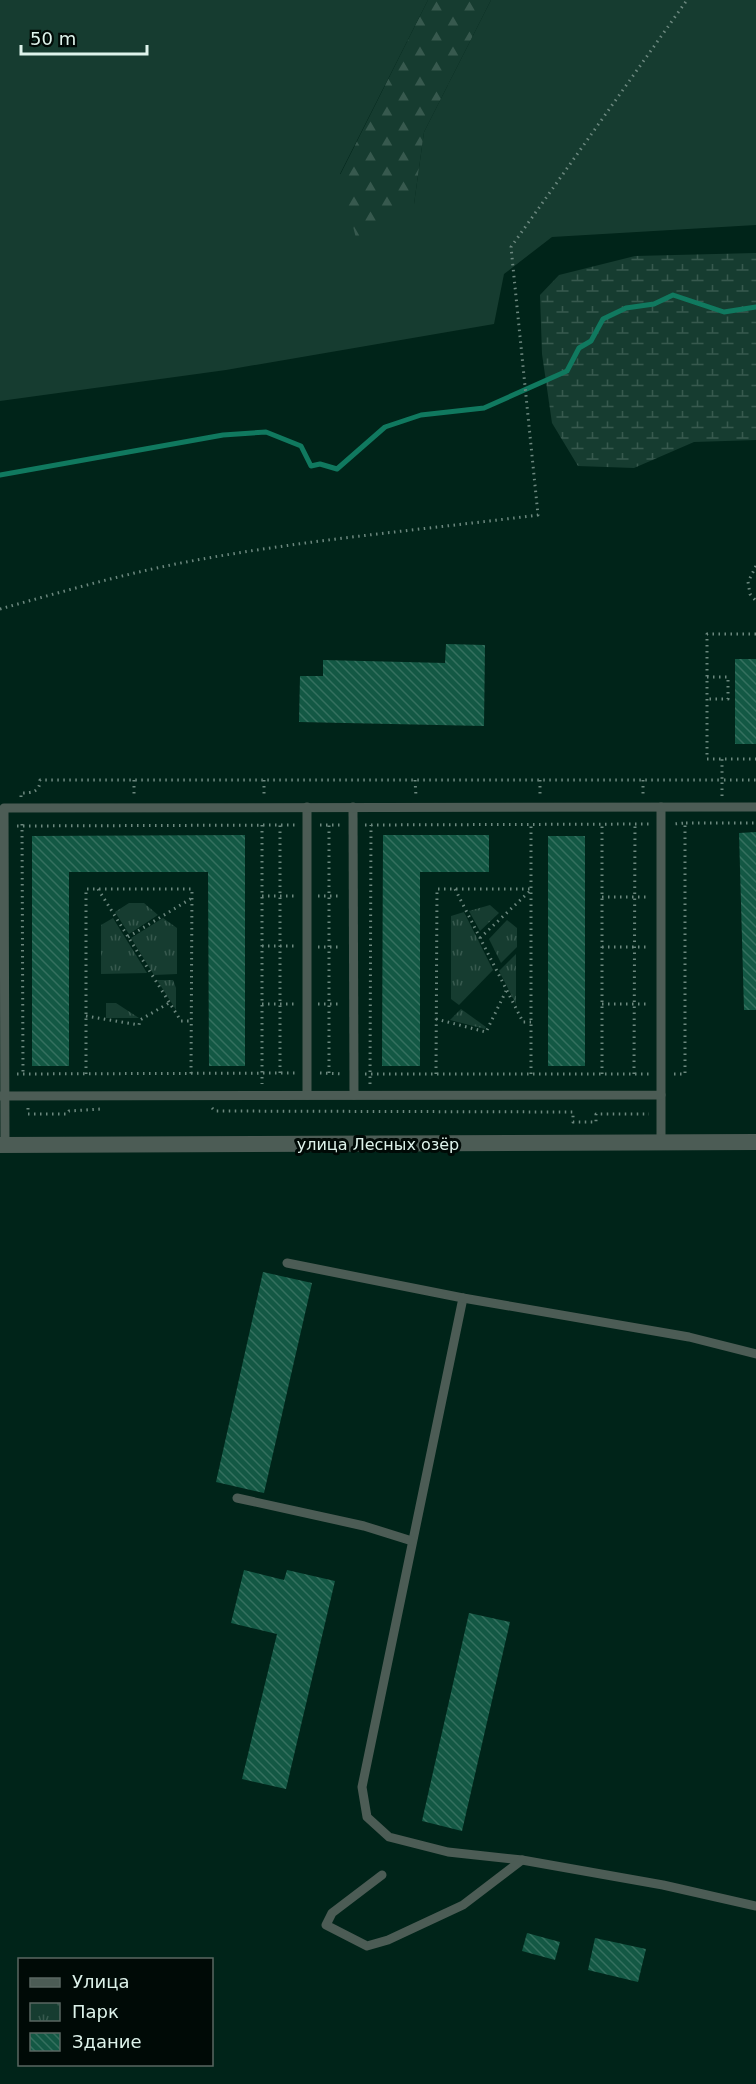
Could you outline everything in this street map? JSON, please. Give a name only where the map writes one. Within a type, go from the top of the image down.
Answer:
[{"type":"street","name":"улица Лесных озёр","points":[[2,1145],[756,1142]]},
{"type":"lane","points":[[307,807],[307,1095]]},
{"type":"lane","points":[[353,807],[354,1095]]},
{"type":"lane","points":[[661,807],[661,1143]]},
{"type":"lane","points":[[2,1145],[4,826],[2,808],[756,807]]},
{"type":"lane","points":[[2,1096],[661,1095]]},
{"type":"lane","points":[[287,1263],[462,1298],[689,1337],[756,1354]]},
{"type":"lane","points":[[462,1298],[362,1787],[367,1817],[389,1838],[447,1852],[522,1860],[663,1885],[756,1906]]},
{"type":"lane","points":[[237,1498],[364,1526],[412,1541]]},
{"type":"lane","points":[[382,1875],[332,1913],[326,1925],[367,1946],[388,1940],[463,1905],[522,1860]]},
{"type":"path","points":[[0,609],[80,586],[186,562],[398,531],[538,515],[511,247],[687,0]]},
{"type":"path","points":[[756,566],[748,582],[750,594],[756,601]]},
{"type":"path","points":[[756,634],[707,634],[707,759],[756,759]]},
{"type":"path","points":[[707,677],[728,677],[728,699],[707,699]]},
{"type":"path","points":[[722,759],[722,780]]},
{"type":"path","points":[[22,1074],[21,793],[33,793],[40,785],[40,780],[756,780]]},
{"type":"path","points":[[4,826],[756,823]]},
{"type":"path","points":[[531,824],[531,1074]]},
{"type":"path","points":[[602,824],[602,1074]]},
{"type":"path","points":[[634,824],[634,1074]]},
{"type":"path","points":[[4,1074],[685,1074],[685,824]]},
{"type":"path","points":[[262,825],[262,1111]]},
{"type":"path","points":[[280,825],[280,1073]]},
{"type":"path","points":[[329,825],[329,1073]]},
{"type":"path","points":[[370,1111],[371,825]]},
{"type":"path","points":[[86,1074],[86,888],[192,889],[191,1074]]},
{"type":"path","points":[[98,889],[180,1021],[191,1021]]},
{"type":"path","points":[[436,1074],[437,889],[531,889]]},
{"type":"path","points":[[455,889],[523,1022],[531,1022]]},
{"type":"path","points":[[480,938],[531,889]]},
{"type":"path","points":[[602,897],[685,897]]},
{"type":"path","points":[[128,937],[192,898]]},
{"type":"path","points":[[602,947],[685,947]]},
{"type":"path","points":[[436,1018],[486,1032],[506,991]]},
{"type":"path","points":[[86,1016],[139,1025],[140,1020],[169,1003]]},
{"type":"path","points":[[602,1004],[685,1004]]},
{"type":"green space","points":[[0,0],[428,0],[340,174],[414,204],[424,132],[491,0],[756,0],[756,225],[552,237],[504,274],[494,324],[226,370],[0,401]]},
{"type":"green space","points":[[428,0],[491,0],[424,132],[414,204],[356,238],[340,175]]},
{"type":"green space","points":[[756,253],[756,440],[694,442],[634,468],[578,466],[552,423],[542,354],[540,295],[559,275],[635,256]]},
{"type":"green space","points":[[129,903],[144,903],[158,915],[129,934],[115,912]]},
{"type":"green space","points":[[490,905],[499,913],[480,931],[469,911]]},
{"type":"green space","points":[[464,912],[493,970],[459,1005],[451,999],[451,916]]},
{"type":"green space","points":[[113,918],[147,973],[101,974],[101,925]]},
{"type":"green space","points":[[163,918],[177,928],[177,974],[154,975],[131,938]]},
{"type":"green space","points":[[507,920],[517,928],[517,947],[501,963],[489,939]]},
{"type":"green space","points":[[516,954],[516,1004],[499,971]]},
{"type":"green space","points":[[157,980],[173,980],[176,988],[176,1010]]},
{"type":"green space","points":[[106,1003],[116,1003],[139,1018],[106,1018]]},
{"type":"green space","points":[[461,1009],[486,1027],[485,1029],[450,1020]]},
{"type":"building","points":[[446,644],[485,645],[484,726],[299,722],[300,676],[323,676],[323,660],[445,663]]},
{"type":"building","points":[[735,659],[756,659],[756,744],[735,744]]},
{"type":"building","points":[[756,832],[756,1010],[744,1010],[739,833]]},
{"type":"building","points":[[245,835],[245,1066],[209,1066],[208,872],[69,872],[69,1066],[32,1066],[32,836]]},
{"type":"building","points":[[383,835],[489,835],[489,872],[420,872],[420,1066],[382,1066]]},
{"type":"building","points":[[548,836],[585,836],[585,1066],[548,1066]]},
{"type":"building","points":[[263,1272],[312,1283],[264,1493],[216,1482]]},
{"type":"building","points":[[244,1570],[284,1580],[287,1570],[335,1581],[286,1789],[242,1779],[277,1634],[231,1623]]},
{"type":"building","points":[[469,1613],[510,1622],[462,1831],[422,1821]]},
{"type":"building","points":[[527,1933],[560,1942],[555,1960],[522,1951]]},
{"type":"building","points":[[595,1938],[646,1949],[638,1982],[588,1970]]},
{"type":"waterway","points":[[0,475],[223,435],[266,432],[301,446],[311,466],[320,464],[337,469],[385,427],[421,415],[484,408],[567,371],[579,348],[591,341],[603,319],[626,308],[654,304],[673,295],[724,312],[756,307]]}]
